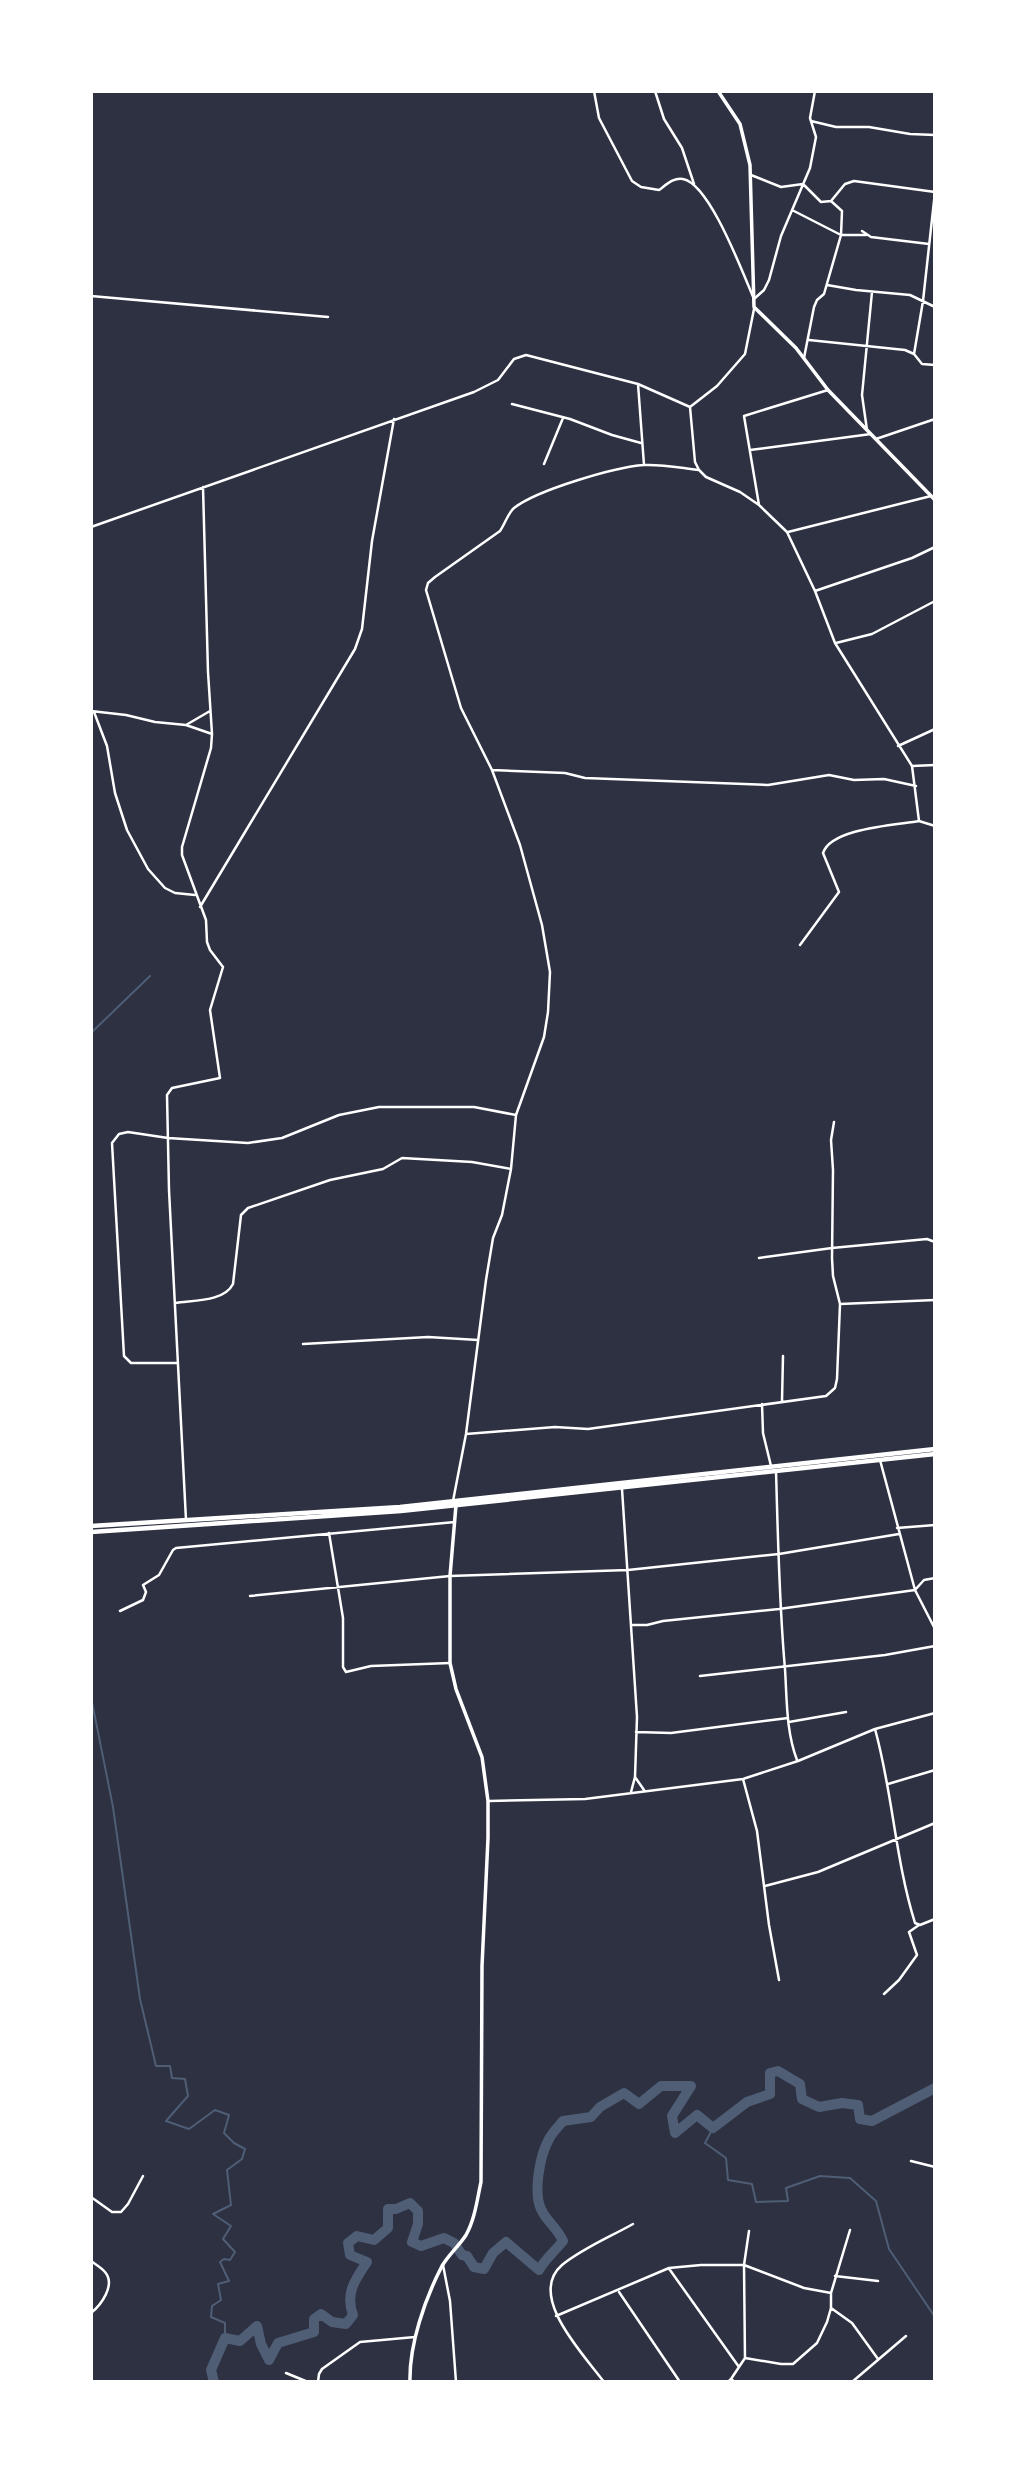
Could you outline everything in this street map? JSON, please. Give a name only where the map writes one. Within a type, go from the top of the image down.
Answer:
[{"type":"main road","points":[[91,1532],[387,1512],[935,1451]]},
{"type":"main road","points":[[774,1469],[880,1460],[935,1451]]},
{"type":"main road","points":[[91,1526],[455,1503],[622,1487],[648,1482]]},
{"type":"street","points":[[594,91],[599,118],[632,181],[641,187],[659,190],[676,179],[684,179],[694,184]]},
{"type":"street","points":[[655,91],[664,120],[682,148],[694,184],[719,218],[754,299]]},
{"type":"street","points":[[690,407],[717,386],[745,354],[754,307],[751,176],[740,124],[718,91]]},
{"type":"street","points":[[754,299],[764,290],[769,280],[781,236],[810,168],[816,137],[810,115],[815,91]]},
{"type":"street","points":[[811,121],[835,127],[869,127],[935,135]]},
{"type":"street","points":[[815,130],[821,124]]},
{"type":"street","points":[[751,176],[781,187],[803,184]]},
{"type":"street","points":[[831,201],[845,184],[854,181],[935,192],[923,301],[914,354]]},
{"type":"street","points":[[803,184],[817,200],[831,201],[842,211],[841,235],[824,294],[814,307],[804,358]]},
{"type":"street","points":[[792,209],[841,235],[866,235],[929,244]]},
{"type":"street","points":[[862,231],[866,235]]},
{"type":"street","points":[[827,285],[910,295],[935,307]]},
{"type":"street","points":[[869,432],[862,395],[872,292]]},
{"type":"street","points":[[91,296],[328,317]]},
{"type":"street","points":[[754,307],[804,358],[828,390],[935,500]]},
{"type":"street","points":[[809,340],[905,350],[914,354],[922,364],[935,365]]},
{"type":"street","points":[[91,527],[488,386],[498,380],[514,359],[520,356],[552,361],[638,384],[690,407]]},
{"type":"street","points":[[638,384],[644,465]]},
{"type":"street","points":[[759,505],[743,419],[747,413],[828,390]]},
{"type":"street","points":[[512,404],[563,417],[641,443]]},
{"type":"street","points":[[690,407],[695,461],[699,470],[706,477],[740,492],[759,505],[787,532],[835,643],[912,766],[919,821]]},
{"type":"street","points":[[544,464],[563,417]]},
{"type":"street","points":[[200,907],[355,649],[362,629],[372,541],[394,419]]},
{"type":"street","points":[[876,439],[935,419]]},
{"type":"street","points":[[750,450],[869,432]]},
{"type":"street","points":[[410,2382],[416,2337],[443,2264],[466,2235],[481,2182],[482,1966],[488,1801],[482,1757],[456,1689],[450,1663],[450,1576],[455,1503],[494,1238],[502,1215],[511,1169],[516,1115],[544,1037],[550,971],[542,925],[520,845],[492,770],[461,708],[426,590],[428,583],[500,531],[508,521],[511,510],[525,501],[571,484],[644,465],[699,470]]},
{"type":"street","points":[[186,1520],[168,1138],[169,1091],[179,1086],[217,1080],[220,1076],[210,1019],[212,1000],[223,967],[207,942],[206,920],[184,862],[182,847],[211,748],[212,734],[207,658],[203,487]]},
{"type":"street","points":[[787,532],[931,496]]},
{"type":"street","points":[[815,592],[912,558],[935,547]]},
{"type":"street","points":[[835,643],[872,634],[935,601]]},
{"type":"street","points":[[186,725],[211,710]]},
{"type":"street","points":[[195,895],[175,893],[165,888],[148,869],[127,830],[115,793],[107,746],[93,711],[186,725],[212,734]]},
{"type":"street","points":[[898,746],[935,730]]},
{"type":"street","points":[[912,766],[935,765]]},
{"type":"street","points":[[492,770],[565,773],[584,778],[768,785],[829,775],[854,780],[884,779],[916,786]]},
{"type":"street","points":[[800,945],[839,892],[823,853],[827,845],[858,829],[919,821],[935,826]]},
{"type":"street","points":[[178,1363],[131,1363],[124,1356],[113,1143],[119,1134],[128,1132],[235,1143],[282,1138],[339,1115],[380,1107],[474,1107],[516,1115]]},
{"type":"street","points":[[466,1434],[552,1427],[588,1429],[826,1396],[835,1388],[840,1304],[833,1276],[832,1248],[831,1140],[834,1122]]},
{"type":"street","points":[[175,1303],[219,1296],[230,1289],[233,1284],[241,1215],[248,1208],[330,1180],[383,1169],[402,1158],[472,1162],[511,1169]]},
{"type":"street","points":[[759,1258],[927,1239],[935,1242]]},
{"type":"street","points":[[840,1304],[935,1300]]},
{"type":"street","points":[[303,1344],[428,1337],[478,1340]]},
{"type":"street","points":[[782,1401],[783,1356]]},
{"type":"street","points":[[762,1404],[763,1433],[774,1469],[779,1609],[788,1720],[791,1744],[797,1761]]},
{"type":"street","points":[[880,1460],[915,1590],[935,1629]]},
{"type":"street","points":[[622,1487],[632,1625],[636,1732],[635,1777],[631,1792]]},
{"type":"street","points":[[120,1611],[143,1600],[146,1592],[143,1585],[159,1575],[176,1548],[455,1522]]},
{"type":"street","points":[[897,1528],[935,1525]]},
{"type":"street","points":[[329,1532],[343,1618],[343,1667],[346,1672],[377,1666],[450,1663]]},
{"type":"street","points":[[250,1596],[450,1576],[628,1570],[779,1554],[898,1534]]},
{"type":"street","points":[[632,1625],[779,1609],[915,1590],[924,1580],[935,1578]]},
{"type":"street","points":[[700,1676],[885,1655],[935,1646]]},
{"type":"street","points":[[636,1732],[671,1732],[846,1712]]},
{"type":"street","points":[[488,1801],[585,1798],[743,1779],[875,1730],[935,1713]]},
{"type":"street","points":[[875,1730],[888,1784],[895,1840],[908,1901],[915,1923],[919,1925]]},
{"type":"street","points":[[888,1784],[935,1770]]},
{"type":"street","points":[[635,1777],[644,1790]]},
{"type":"street","points":[[743,1779],[757,1831],[779,1980]]},
{"type":"street","points":[[765,1886],[818,1872],[935,1823]]},
{"type":"street","points":[[884,1994],[899,1980],[917,1955],[909,1932],[935,1919]]},
{"type":"street","points":[[911,2161],[935,2167]]},
{"type":"street","points":[[91,2197],[112,2212],[121,2212],[143,2176]]},
{"type":"street","points":[[604,2382],[556,2316],[551,2301],[551,2282],[561,2266],[634,2224]]},
{"type":"street","points":[[745,2358],[793,2364],[817,2343],[831,2308],[835,2276],[850,2230]]},
{"type":"street","points":[[735,2382],[730,2380],[745,2358],[744,2265],[750,2231]]},
{"type":"street","points":[[91,2261],[106,2272],[108,2282],[101,2305],[91,2312]]},
{"type":"street","points":[[443,2264],[450,2301],[456,2382]]},
{"type":"street","points":[[556,2316],[669,2268],[701,2265],[744,2265],[804,2288],[831,2293]]},
{"type":"street","points":[[669,2268],[740,2367]]},
{"type":"street","points":[[835,2276],[878,2281]]},
{"type":"street","points":[[618,2291],[680,2382]]},
{"type":"street","points":[[831,2308],[852,2323],[878,2359]]},
{"type":"street","points":[[852,2382],[906,2336]]},
{"type":"street","points":[[318,2382],[322,2369],[360,2342],[416,2337]]},
{"type":"street","points":[[286,2373],[307,2382]]},
{"type":"waterway","points":[[91,1033],[150,976]]},
{"type":"waterway","points":[[91,1697],[113,1807],[140,1999],[156,2066],[170,2066],[172,2078],[185,2079],[188,2096],[166,2121],[189,2129],[215,2110],[229,2115],[224,2133],[245,2149],[242,2159],[227,2170],[231,2205],[213,2214],[231,2226],[223,2239],[235,2252],[230,2260],[224,2259],[220,2262],[229,2281],[218,2284],[221,2300],[212,2306],[211,2317],[225,2323],[225,2338]]},
{"type":"waterway","points":[[214,2382],[211,2370],[225,2338],[240,2341],[257,2326],[261,2344],[269,2360],[278,2343],[314,2332],[314,2319],[321,2314],[332,2322],[346,2324],[353,2315],[350,2300],[352,2287],[367,2262],[350,2255],[348,2243],[357,2236],[374,2240],[388,2228],[388,2209],[396,2209],[410,2203],[418,2211],[418,2224],[412,2242],[421,2246],[444,2238],[454,2243],[474,2267],[484,2269],[493,2253],[506,2242],[539,2270],[563,2241],[543,2213],[539,2202],[539,2174],[549,2139],[563,2121],[591,2117],[600,2107],[624,2093],[639,2104],[661,2086],[691,2086],[672,2116],[675,2133],[697,2115],[713,2128],[747,2102],[770,2094],[770,2073],[778,2071],[800,2084],[802,2099],[819,2107],[842,2103],[858,2105],[860,2119],[872,2121],[935,2088]]},
{"type":"waterway","points":[[713,2128],[705,2143],[726,2158],[728,2180],[752,2184],[756,2202],[788,2201],[786,2188],[820,2176],[850,2178],[876,2201],[889,2249],[935,2317]]}]
